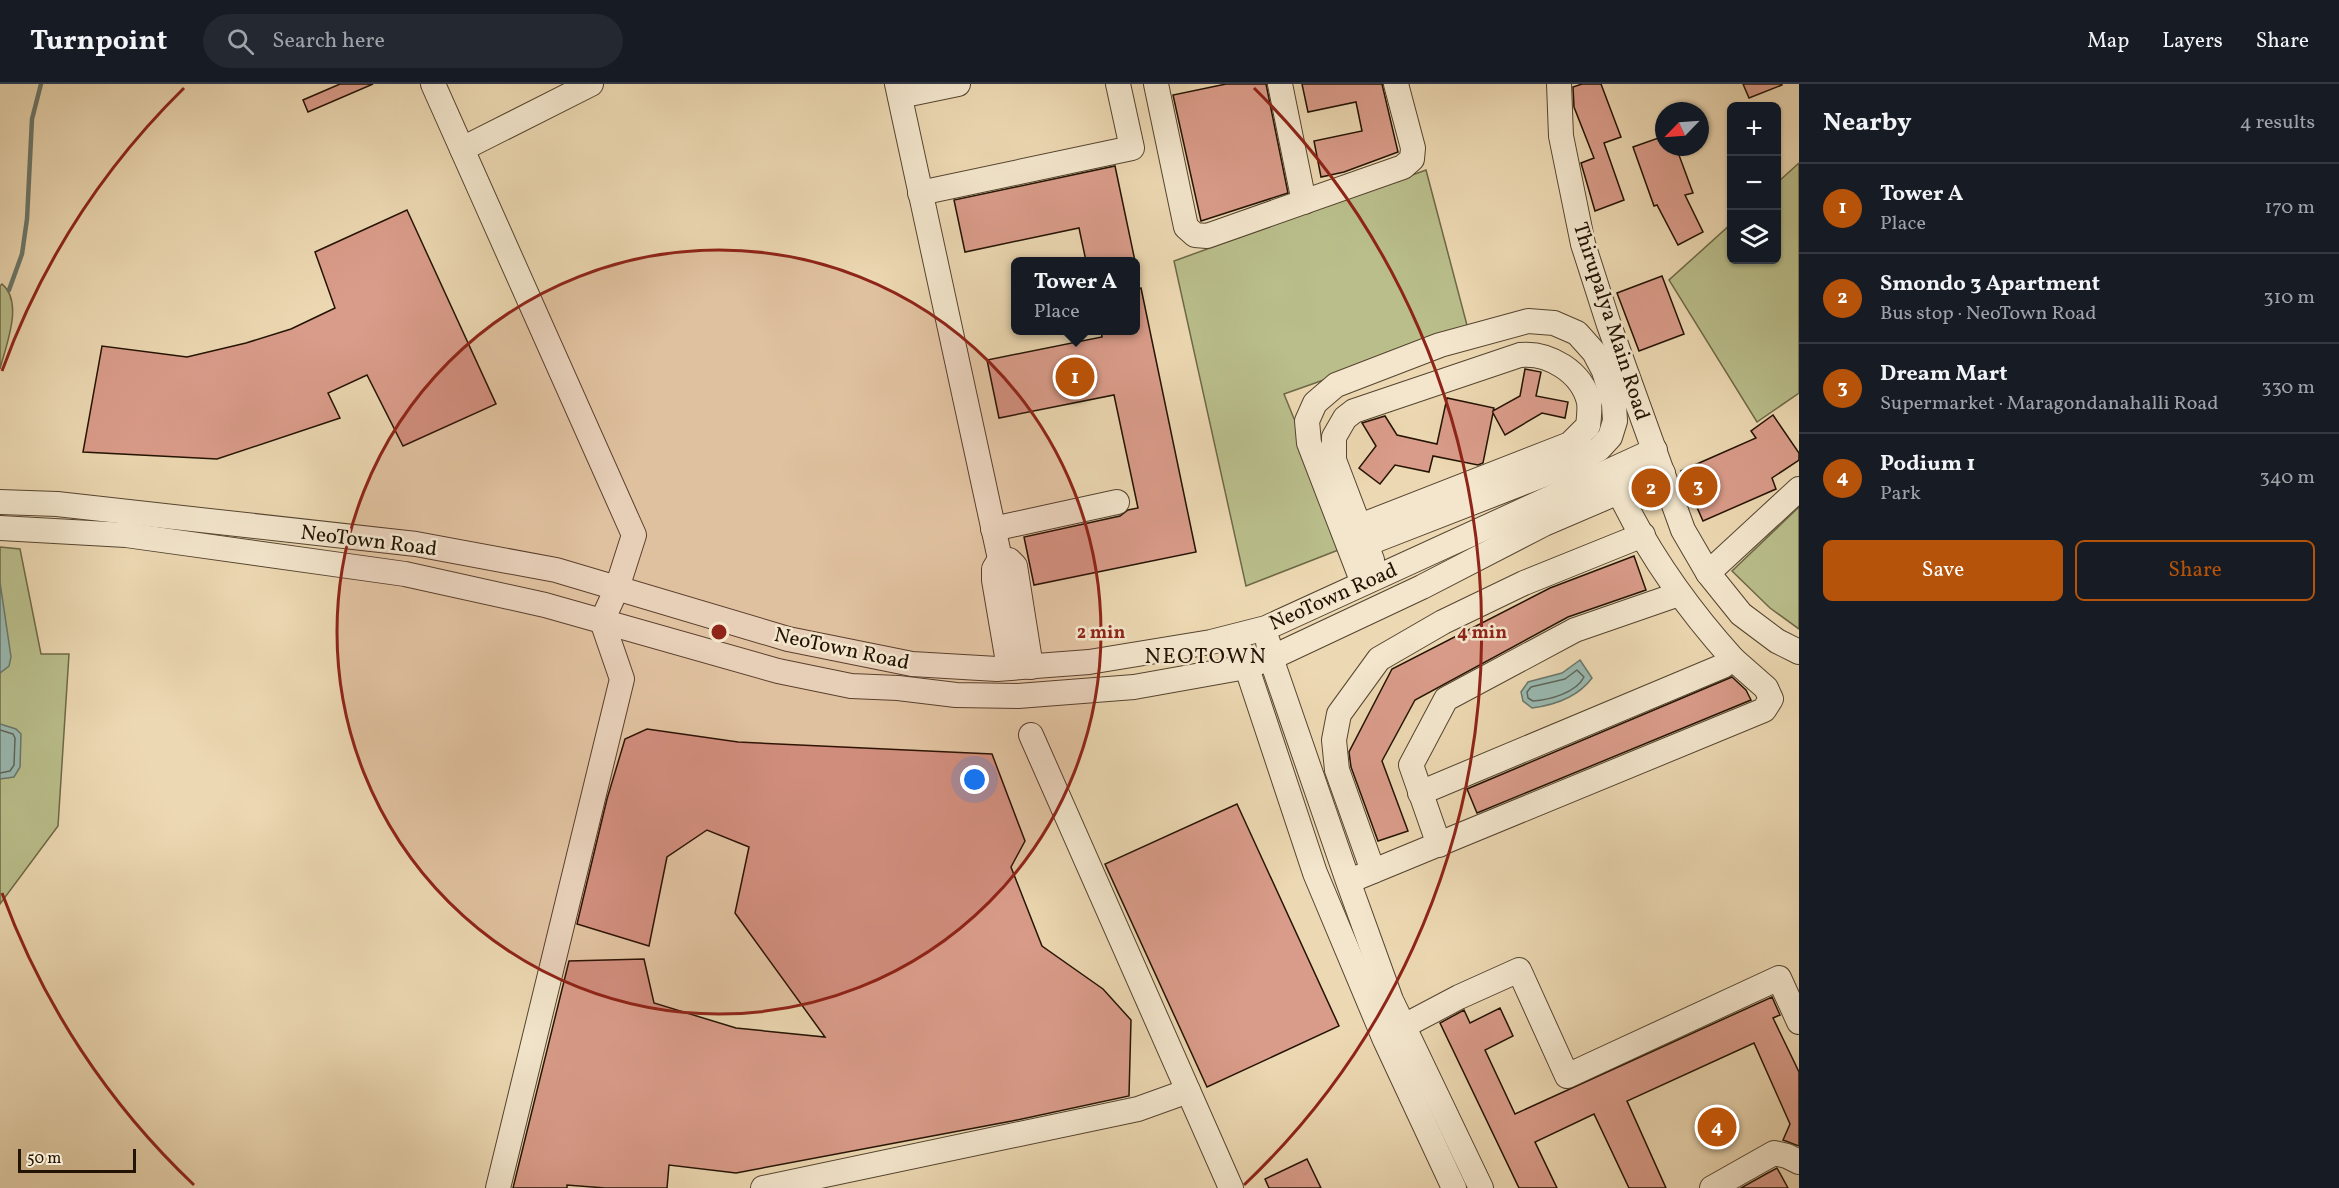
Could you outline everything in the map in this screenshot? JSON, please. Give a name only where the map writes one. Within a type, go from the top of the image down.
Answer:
[{"type":"street","points":[[433,84],[634,535],[617,588],[602,621],[622,679],[498,1188]]},
{"type":"street","points":[[462,149],[591,84]]},
{"type":"street","points":[[958,84],[898,90],[1000,559],[993,569],[994,580],[1020,667]]},
{"type":"street","points":[[920,193],[1132,148],[1118,84]]},
{"type":"street","points":[[1156,84],[1186,226],[1195,235],[1207,236],[1403,167],[1412,159],[1413,148],[1403,85]]},
{"type":"street","points":[[1280,84],[1304,202]]},
{"type":"street","name":"Thirupalya Main Road","points":[[1559,84],[1561,136],[1583,244],[1609,325],[1683,530],[1708,573],[1741,614],[1777,641],[1799,651]]},
{"type":"street","points":[[1363,535],[1574,463],[1599,449],[1610,437],[1615,421],[1614,405],[1604,371],[1594,352],[1578,333],[1554,323],[1528,321],[1440,345],[1336,385],[1315,402],[1307,421],[1309,442],[1370,580]]},
{"type":"street","points":[[1363,535],[1570,444],[1588,426],[1590,404],[1585,389],[1566,366],[1534,354],[1520,355],[1354,411],[1345,418],[1334,437],[1334,460],[1363,535],[1370,580]]},
{"type":"street","name":"NeoTown Road","points":[[0,501],[57,504],[416,544],[556,570],[788,639],[912,664],[1020,667],[1089,663],[1211,642],[1266,628],[1655,450]]},
{"type":"street","name":"NeoTown Road","points":[[0,528],[126,535],[405,574],[545,605],[778,671],[840,684],[956,695],[1018,696],[1134,687],[1246,667],[1271,658],[1422,586],[1544,524],[1627,495],[1663,472]]},
{"type":"street","points":[[1708,573],[1799,489]]},
{"type":"street","points":[[1362,876],[1764,710],[1771,699],[1766,688],[1734,659],[1679,594],[1642,535],[1627,495]]},
{"type":"street","points":[[993,529],[1117,502]]},
{"type":"street","points":[[1481,1188],[1391,1000],[1336,770],[1334,740],[1339,714],[1379,659],[1443,622],[1524,583],[1642,535]]},
{"type":"street","points":[[1439,845],[1411,765],[1446,699],[1575,630],[1679,594]]},
{"type":"street","points":[[1266,628],[1271,658],[1362,876]]},
{"type":"street","points":[[1237,635],[1315,873],[1385,1040],[1454,1188]]},
{"type":"street","points":[[1420,794],[1723,666],[1734,659]]},
{"type":"street","points":[[1031,735],[1231,1188]]},
{"type":"street","points":[[1404,1026],[1459,997],[1519,970],[1567,1076],[1779,978],[1799,1022]]},
{"type":"street","points":[[763,1188],[1138,1109],[1188,1091]]},
{"type":"street","points":[[1712,1188],[1774,1153],[1799,1162]]},
{"type":"green space","points":[[1799,163],[1799,393],[1757,422],[1669,280],[1727,228],[1727,264],[1781,264],[1781,179]]},
{"type":"green space","points":[[1426,170],[1468,329],[1284,394],[1346,547],[1246,586],[1174,261]]},
{"type":"green space","points":[[2,284],[12,302],[13,312],[0,369],[0,286]]},
{"type":"green space","points":[[1799,507],[1799,629],[1770,608],[1732,571]]},
{"type":"green space","points":[[0,547],[20,549],[41,654],[69,654],[58,826],[0,904]]},
{"type":"water","points":[[0,582],[11,657],[9,666],[0,673]]},
{"type":"water","points":[[1580,660],[1592,678],[1580,690],[1565,699],[1541,707],[1532,708],[1523,701],[1521,692],[1528,682],[1562,673]]},
{"type":"water","points":[[0,724],[16,729],[21,734],[20,767],[14,777],[0,779]]},
{"type":"building","points":[[340,84],[373,84],[308,112],[303,100]]},
{"type":"building","points":[[1226,84],[1266,84],[1288,193],[1201,221],[1173,95]]},
{"type":"building","points":[[1302,84],[1382,84],[1398,152],[1344,172],[1321,177],[1314,141],[1362,131],[1356,102],[1308,112]]},
{"type":"building","points":[[1582,84],[1601,84],[1621,137],[1604,143],[1624,200],[1595,211],[1581,163],[1594,158],[1574,107],[1573,87]]},
{"type":"building","points":[[1743,84],[1782,84],[1782,85],[1749,98]]},
{"type":"building","points":[[1655,139],[1655,156],[1679,156],[1693,193],[1685,195],[1703,232],[1678,245],[1657,205],[1654,206],[1633,147]]},
{"type":"building","points":[[1115,166],[1134,257],[1085,257],[1079,228],[965,252],[954,200]]},
{"type":"building","points":[[407,210],[496,404],[403,446],[367,375],[328,393],[340,418],[217,459],[83,452],[102,346],[187,357],[246,343],[291,329],[335,308],[315,252]]},
{"type":"building","points":[[1662,276],[1684,334],[1639,351],[1617,293]]},
{"type":"building","points":[[1140,288],[1196,552],[1034,585],[1024,537],[1120,516],[1128,510],[1138,508],[1114,395],[999,418],[987,360],[1102,337],[1102,335],[1140,335]]},
{"type":"building","points":[[1525,369],[1541,372],[1536,396],[1568,402],[1565,418],[1542,413],[1505,435],[1493,413],[1483,463],[1478,465],[1433,456],[1429,472],[1395,465],[1380,484],[1359,468],[1376,446],[1362,423],[1385,416],[1397,435],[1437,444],[1447,398],[1494,408],[1493,411],[1520,396]]},
{"type":"building","points":[[1773,415],[1799,453],[1799,460],[1772,478],[1776,489],[1703,521],[1681,471],[1756,438],[1751,431]]},
{"type":"building","points":[[1634,556],[1646,590],[1568,617],[1415,700],[1382,761],[1408,831],[1378,841],[1351,767],[1349,752],[1392,669],[1550,588]]},
{"type":"building","points":[[1732,677],[1746,690],[1751,700],[1477,813],[1467,789]]},
{"type":"building","points":[[647,729],[738,742],[992,754],[1025,841],[1011,867],[1042,946],[1103,989],[1131,1020],[1129,1096],[1012,1121],[736,1173],[669,1165],[667,1188],[605,1188],[567,1185],[567,1188],[513,1188],[569,961],[644,959],[654,1003],[736,1028],[825,1037],[735,913],[749,847],[707,830],[667,857],[649,946],[577,924],[607,799],[625,739]]},
{"type":"building","points":[[1237,804],[1339,1026],[1207,1087],[1105,864]]},
{"type":"building","points":[[1772,997],[1780,1015],[1773,1018],[1799,1072],[1799,1146],[1783,1140],[1790,1124],[1754,1043],[1627,1101],[1666,1188],[1629,1188],[1594,1114],[1535,1142],[1557,1188],[1519,1188],[1440,1023],[1464,1010],[1470,1023],[1500,1008],[1513,1036],[1485,1050],[1515,1114]]},
{"type":"building","points":[[1307,1159],[1321,1188],[1269,1188],[1265,1179]]},
{"type":"building","points":[[1777,1168],[1788,1188],[1741,1188],[1766,1174]]},
{"type":"waterway","points":[[9,290],[22,254],[27,219],[32,119],[41,84]]},
{"type":"place","name":"Tower A","points":[[1075,377]]},
{"type":"place","name":"Dream Mart","points":[[1698,486]]},
{"type":"place","name":"Smondo 3 Apartment","points":[[1651,488]]},
{"type":"place","name":"Podium 1","points":[[1717,1127]]},
{"type":"district","name":"NEOTOWN","points":[[1206,655]]}]
